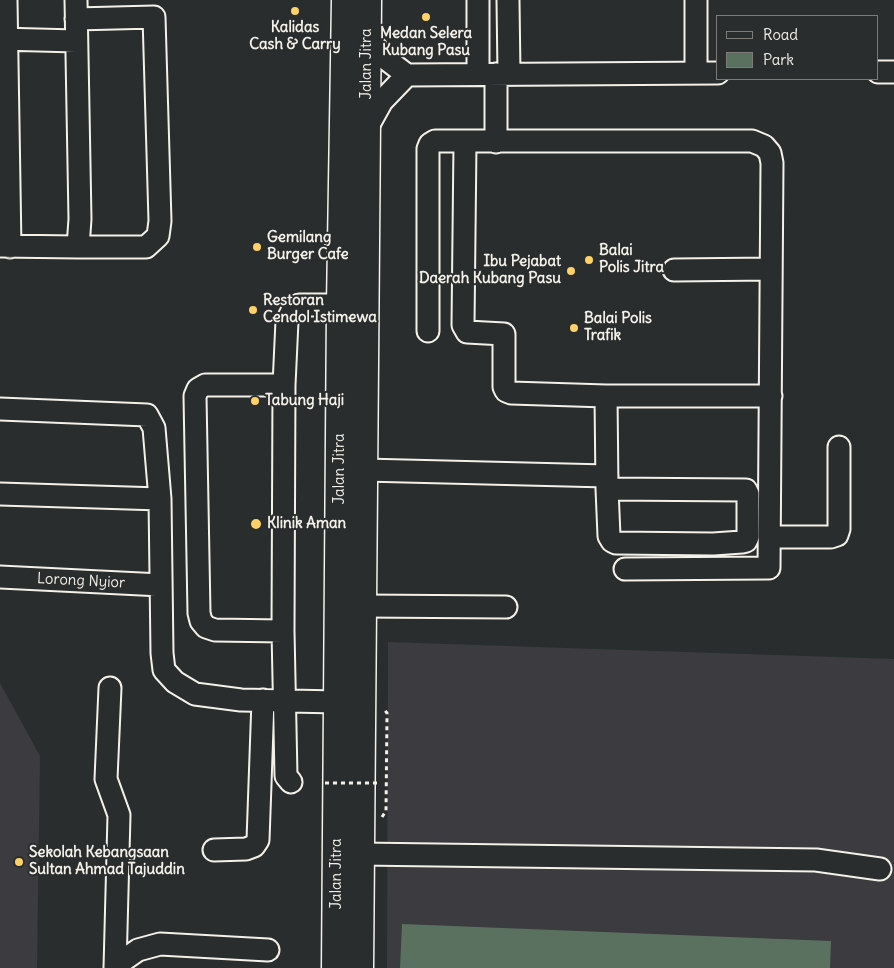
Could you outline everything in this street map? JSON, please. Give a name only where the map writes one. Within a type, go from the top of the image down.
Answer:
[{"type":"highway","name":"Jalan Jitra","points":[[336,968],[341,305],[346,0]]},
{"type":"highway","name":"Jalan Jitra","points":[[359,968],[367,0]]},
{"type":"street","points":[[6,0],[3,39],[5,246],[78,247],[146,247],[158,236],[160,220],[154,8],[76,9],[80,219],[78,247]]},
{"type":"street","points":[[478,0],[494,74],[496,142]]},
{"type":"street","points":[[494,74],[508,0]]},
{"type":"street","points":[[696,0],[696,73]]},
{"type":"street","points":[[367,36],[382,56],[407,75],[716,73]]},
{"type":"street","points":[[3,39],[76,41]]},
{"type":"street","points":[[879,72],[894,72]]},
{"type":"street","points":[[367,128],[382,101],[407,75]]},
{"type":"street","points":[[428,331],[428,149],[435,141],[465,143],[740,141],[764,146],[770,153],[772,163],[771,537],[769,568],[625,570]]},
{"type":"street","points":[[465,143],[464,330],[467,332],[504,334],[506,391],[511,393],[606,396],[771,396]]},
{"type":"street","points":[[674,270],[771,269]]},
{"type":"street","points":[[291,782],[286,776],[283,631],[284,385],[287,321],[292,311],[299,305],[341,305]]},
{"type":"street","points":[[283,631],[215,630],[206,627],[199,613],[195,396],[198,389],[205,385],[284,385]]},
{"type":"street","points":[[364,470],[607,482],[746,490],[748,494],[746,541],[713,544],[616,543],[609,536],[607,482],[606,396]]},
{"type":"street","points":[[0,409],[147,415],[154,428],[160,500],[162,653],[164,670],[174,682],[195,694],[263,700],[338,702]]},
{"type":"street","points":[[771,537],[831,537],[836,535],[839,529],[839,447]]},
{"type":"street","points":[[0,494],[160,500]]},
{"type":"street","points":[[713,544],[714,569]]},
{"type":"street","name":"Lorong Nyior","points":[[0,577],[161,585]]},
{"type":"street","points":[[363,606],[506,607]]},
{"type":"street","points":[[110,688],[106,779],[119,815],[115,967]]},
{"type":"street","points":[[214,850],[246,850],[254,846],[258,840],[263,700]]},
{"type":"street","points":[[360,854],[816,860],[880,869]]},
{"type":"street","points":[[115,967],[138,950],[160,944],[268,950]]},
{"type":"path","points":[[324,783],[380,783]]},
{"type":"shaded area","points":[[388,642],[894,659],[894,968],[387,968]]},
{"type":"shaded area","name":"Sekolah Kebangsaan Sultan Ahmad Tajuddin","points":[[0,683],[40,756],[37,968],[0,968]]},
{"type":"green space","points":[[402,924],[831,941],[830,968],[400,968]]},
{"type":"place","name":"Kalidas Cash & Carry","points":[[295,11]]},
{"type":"place","name":"Medan Selera Kubang Pasu","points":[[426,17]]},
{"type":"place","name":"Gemilang Burger Cafe","points":[[257,247]]},
{"type":"place","name":"Balai Polis Jitra","points":[[589,260]]},
{"type":"place","name":"Ibu Pejabat Daerah Kubang Pasu","points":[[571,271]]},
{"type":"place","name":"Restoran Cendol Istimewa","points":[[253,310]]},
{"type":"place","name":"Balai Polis Trafik","points":[[574,328]]},
{"type":"place","name":"Tabung Haji","points":[[255,401]]},
{"type":"place","name":"Klinik Aman","points":[[256,524]]},
{"type":"place","name":"Sekolah Kebangsaan Sultan Ahmad Tajuddin","points":[[19,862]]}]
